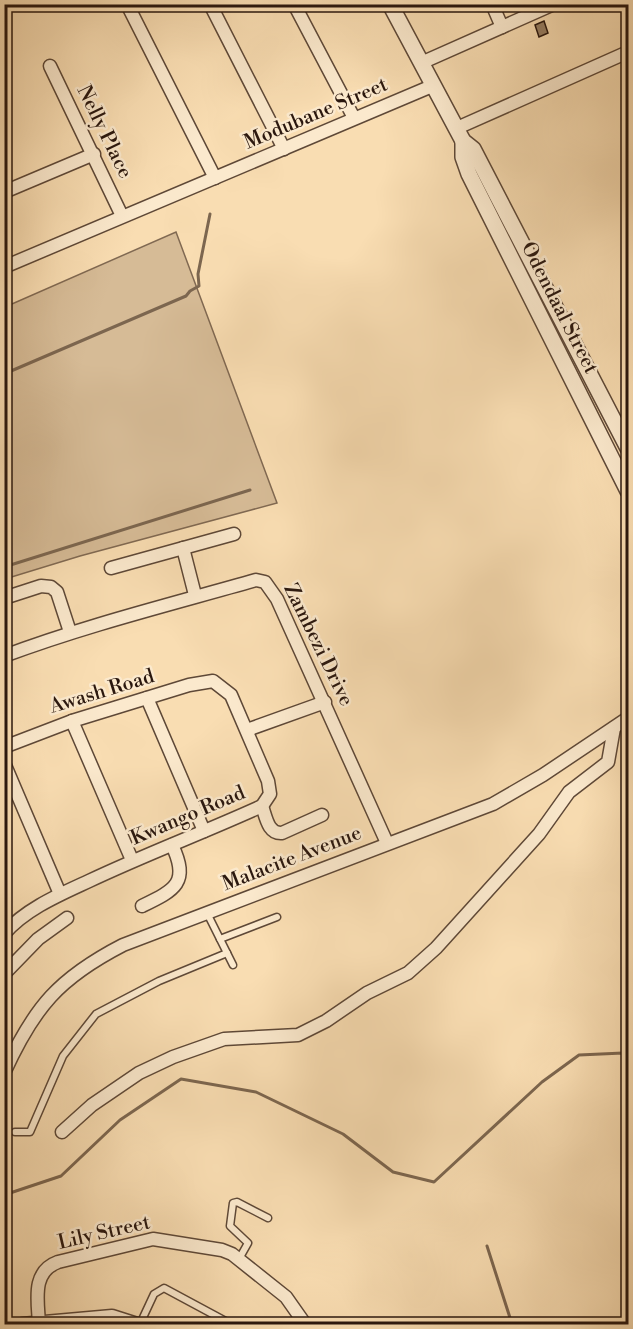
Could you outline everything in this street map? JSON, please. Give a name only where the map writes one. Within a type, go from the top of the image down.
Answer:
[{"type":"street","points":[[127,4],[215,178]]},
{"type":"street","points":[[210,4],[284,149]]},
{"type":"street","points":[[294,4],[354,118]]},
{"type":"street","name":"Odendaal Street","points":[[390,4],[460,135],[473,149],[628,448]]},
{"type":"street","points":[[492,4],[502,27]]},
{"type":"street","points":[[420,63],[554,4]]},
{"type":"street","points":[[460,135],[628,52]]},
{"type":"street","name":"Nelly Place","points":[[50,66],[122,216]]},
{"type":"street","name":"Modubane Street","points":[[4,267],[432,86]]},
{"type":"street","name":"Odendaal Street","points":[[460,135],[463,157],[469,174],[628,491]]},
{"type":"street","points":[[4,192],[94,154]]},
{"type":"street","points":[[111,568],[234,534]]},
{"type":"street","points":[[183,548],[195,595]]},
{"type":"street","name":"Zambezi Drive","points":[[4,656],[70,632],[195,595],[256,580],[265,582],[277,599],[387,843]]},
{"type":"street","points":[[4,598],[41,586],[51,587],[57,592],[70,632]]},
{"type":"street","name":"Awash Road","points":[[4,747],[72,721],[213,681]]},
{"type":"street","name":"Kwango Road","points":[[4,934],[20,920],[60,894],[132,860],[262,806],[270,794],[268,781],[231,695],[213,681]]},
{"type":"street","points":[[147,698],[204,831]]},
{"type":"street","points":[[247,730],[325,702]]},
{"type":"street","name":"Malacite Avenue","points":[[4,1073],[36,1013],[75,972],[123,945],[387,843],[441,825],[503,799],[628,718]]},
{"type":"street","points":[[72,721],[132,860]]},
{"type":"street","points":[[62,1132],[92,1105],[134,1077],[173,1057],[224,1039],[298,1035],[326,1021],[367,993],[417,966],[539,834],[569,792],[608,762],[614,728]]},
{"type":"street","points":[[4,763],[60,894]]},
{"type":"street","points":[[262,806],[271,830],[275,834],[322,815]]},
{"type":"street","points":[[142,906],[170,893],[179,878],[181,864],[172,845]]},
{"type":"street","points":[[5,975],[38,939],[67,918]]},
{"type":"street","name":"Lily Street","points":[[39,1323],[39,1278],[47,1268],[58,1262],[158,1239],[222,1250],[239,1260],[286,1297],[304,1324]]},
{"type":"street","points":[[22,1324],[112,1316],[138,1324]]},
{"type":"lane","points":[[207,913],[233,965]]},
{"type":"lane","points":[[220,939],[277,916]]},
{"type":"lane","points":[[15,1132],[30,1132],[63,1056],[96,1014],[159,981],[227,953]]},
{"type":"lane","points":[[239,1260],[248,1242],[230,1226],[233,1203],[237,1202],[268,1218]]},
{"type":"lane","points":[[138,1324],[154,1294],[161,1288],[231,1324]]},
{"type":"shaded area","points":[[176,232],[277,503],[80,556],[5,579],[5,307]]},
{"type":"building","points":[[544,21],[548,33],[539,37],[535,25]]},
{"type":"waterway","points":[[4,374],[186,296],[199,286],[198,274],[210,214]]},
{"type":"waterway","points":[[4,567],[250,490]]},
{"type":"waterway","points":[[4,1195],[61,1176],[120,1120],[181,1079],[256,1092],[343,1134],[393,1172],[434,1182],[542,1082],[579,1055],[623,1053],[628,1057]]},
{"type":"waterway","points":[[487,1246],[512,1324]]}]
